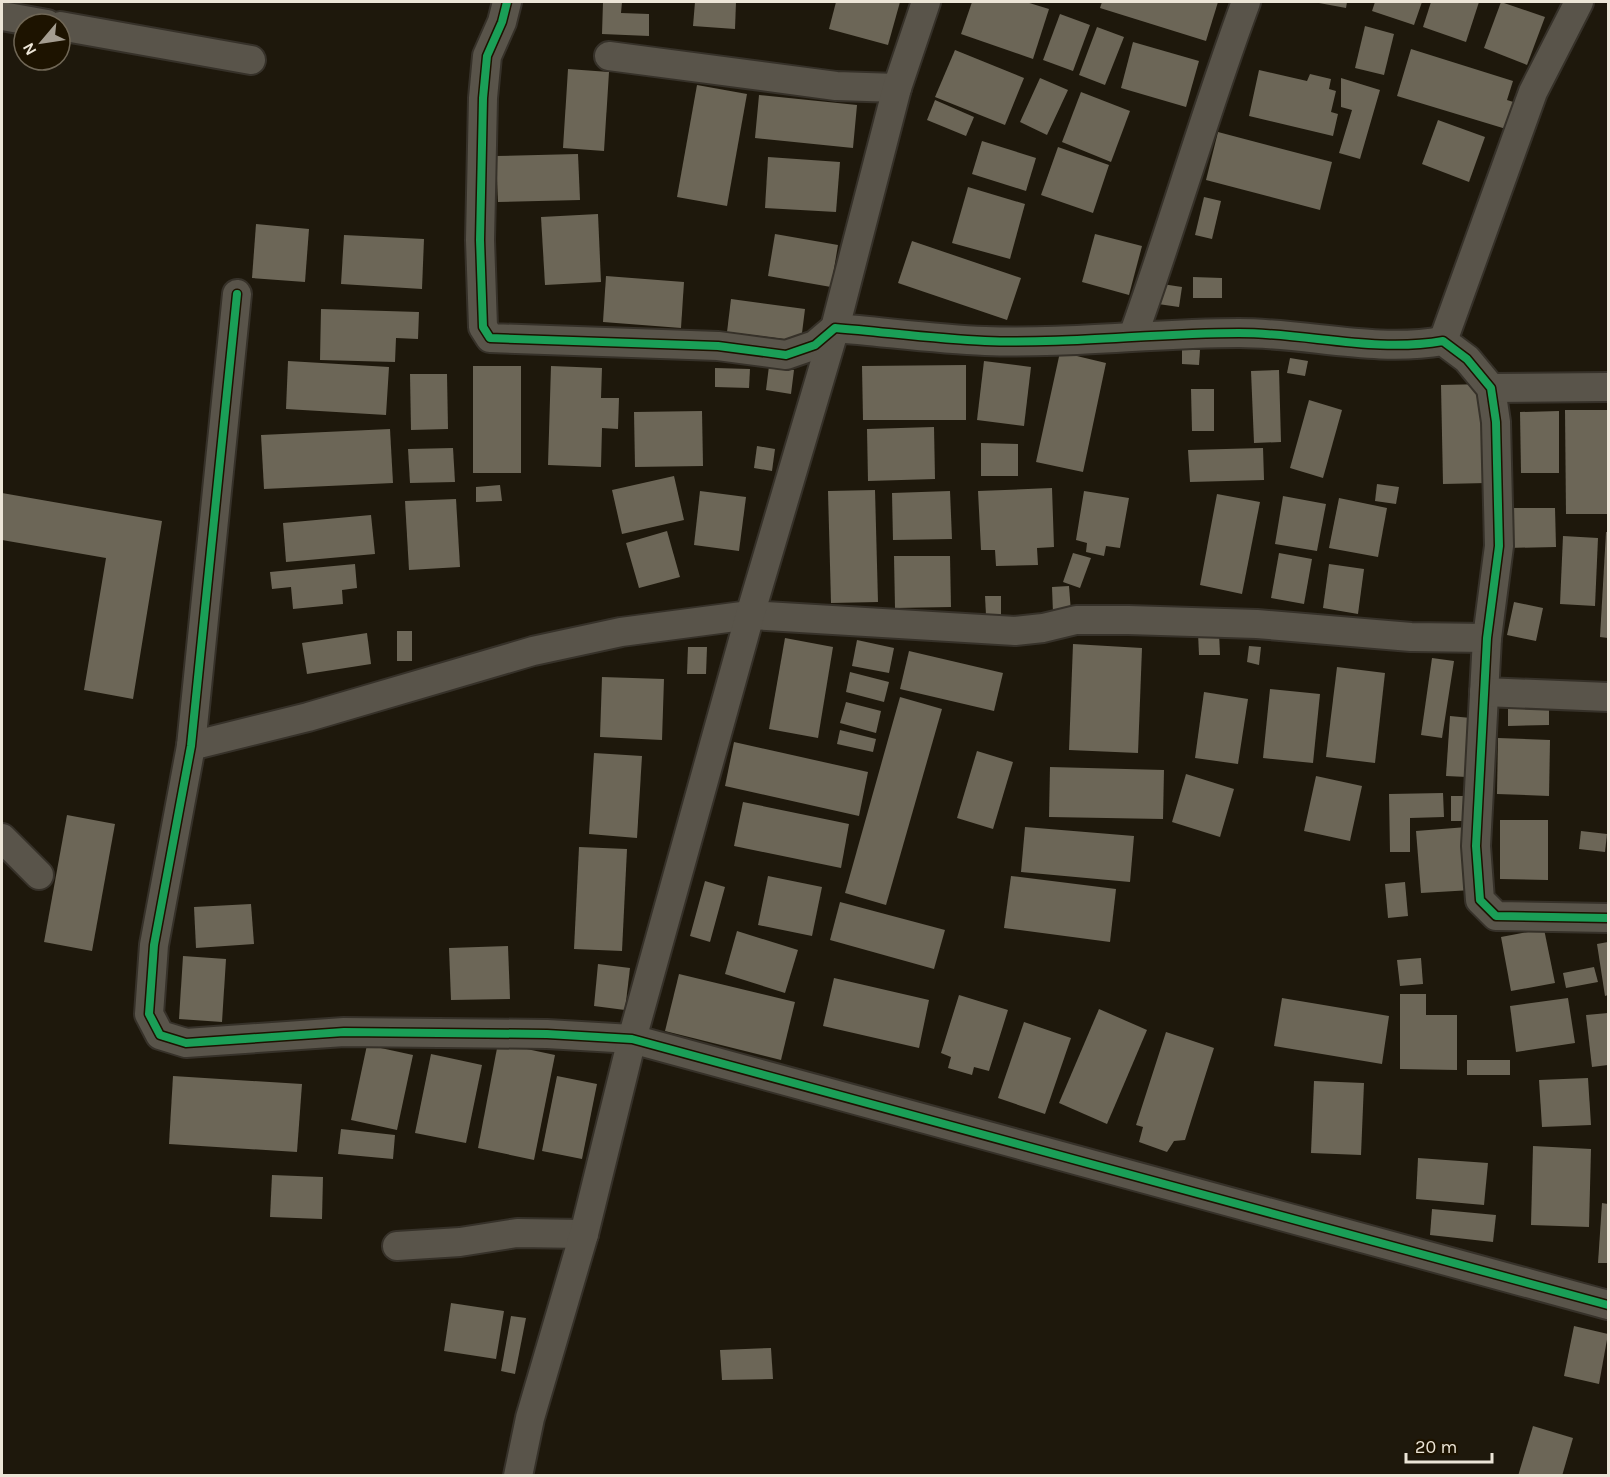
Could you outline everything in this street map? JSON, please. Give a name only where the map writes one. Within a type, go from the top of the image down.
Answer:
[{"type":"street","points":[[507,2],[502,22],[487,56],[481,126],[480,240],[483,327],[490,338],[718,346],[786,355],[815,345],[835,328],[984,341],[1078,340],[1242,333],[1377,346],[1414,346],[1443,341],[1467,359],[1491,388],[1496,422],[1499,546],[1487,638],[1484,692],[1476,846],[1480,900],[1496,916],[1608,918]]},
{"type":"street","points":[[518,1476],[530,1418],[584,1234],[632,1039],[750,615],[835,328],[897,88],[926,2]]},
{"type":"street","points":[[1133,336],[1173,225],[1216,83],[1246,2]]},
{"type":"street","points":[[1443,341],[1533,92],[1573,3]]},
{"type":"street","points":[[72,28],[251,60]]},
{"type":"street","points":[[609,56],[826,84],[897,88]]},
{"type":"street","points":[[237,294],[190,746],[154,945],[149,1014],[160,1035],[186,1043],[344,1032],[547,1034],[632,1039],[1608,1305]]},
{"type":"street","points":[[1491,388],[1608,387]]},
{"type":"street","points":[[190,746],[364,701],[533,651],[621,632],[750,615],[1016,630],[1043,628],[1076,620],[1257,624],[1411,637],[1487,638]]},
{"type":"street","points":[[1484,692],[1608,697]]},
{"type":"street","points":[[2,838],[39,876]]},
{"type":"street","points":[[397,1246],[460,1242],[517,1233],[584,1234]]},
{"type":"building","points":[[603,2],[622,2],[621,13],[649,14],[649,36],[602,34]]},
{"type":"building","points":[[695,2],[736,2],[735,29],[693,26]]},
{"type":"building","points":[[836,2],[900,2],[888,45],[829,29]]},
{"type":"building","points":[[972,2],[1026,2],[1049,9],[1033,59],[961,34]]},
{"type":"building","points":[[1102,2],[1218,2],[1206,41],[1100,8]]},
{"type":"building","points":[[1319,2],[1347,2],[1346,8]]},
{"type":"building","points":[[1375,2],[1422,2],[1414,25],[1372,11]]},
{"type":"building","points":[[1431,2],[1479,2],[1466,42],[1423,27]]},
{"type":"building","points":[[1501,2],[1545,17],[1527,65],[1484,48]]},
{"type":"building","points":[[1060,14],[1090,25],[1073,71],[1043,60]]},
{"type":"building","points":[[1365,26],[1394,34],[1384,75],[1355,68]]},
{"type":"building","points":[[1097,27],[1124,37],[1105,85],[1079,75]]},
{"type":"building","points":[[1133,42],[1199,61],[1186,107],[1121,88]]},
{"type":"building","points":[[1411,49],[1513,81],[1507,100],[1523,105],[1516,132],[1397,96]]},
{"type":"building","points":[[955,50],[1024,78],[1005,125],[935,97]]},
{"type":"building","points":[[568,69],[609,72],[604,151],[563,148]]},
{"type":"building","points":[[1259,70],[1307,81],[1310,74],[1331,79],[1329,89],[1336,91],[1331,112],[1338,114],[1333,136],[1249,116]]},
{"type":"building","points":[[1040,78],[1068,90],[1047,135],[1020,122]]},
{"type":"building","points":[[1341,78],[1380,90],[1360,159],[1339,153],[1352,110],[1341,107]]},
{"type":"building","points":[[697,85],[747,94],[727,206],[677,197]]},
{"type":"building","points":[[1081,92],[1130,111],[1111,162],[1062,142]]},
{"type":"building","points":[[759,95],[857,105],[853,148],[755,138]]},
{"type":"building","points":[[935,100],[974,117],[966,136],[927,120]]},
{"type":"building","points":[[1438,120],[1485,137],[1469,182],[1422,164]]},
{"type":"building","points":[[1218,132],[1332,162],[1320,210],[1206,180]]},
{"type":"building","points":[[982,141],[1036,158],[1026,191],[972,174]]},
{"type":"building","points":[[1058,147],[1109,165],[1093,213],[1041,195]]},
{"type":"building","points":[[578,154],[580,200],[498,202],[496,156]]},
{"type":"building","points":[[768,157],[840,162],[836,212],[765,208]]},
{"type":"building","points":[[968,187],[1025,204],[1010,259],[952,243]]},
{"type":"building","points":[[1204,197],[1221,201],[1212,239],[1195,235]]},
{"type":"building","points":[[598,214],[601,282],[545,285],[541,217]]},
{"type":"building","points":[[256,224],[309,229],[305,282],[252,278]]},
{"type":"building","points":[[775,234],[838,245],[831,287],[768,276]]},
{"type":"building","points":[[1095,234],[1142,246],[1129,295],[1082,282]]},
{"type":"building","points":[[344,235],[424,239],[422,289],[341,284]]},
{"type":"building","points":[[912,241],[1021,278],[1007,320],[898,283]]},
{"type":"building","points":[[606,276],[684,282],[681,328],[603,322]]},
{"type":"building","points":[[1193,277],[1222,278],[1222,298],[1193,298]]},
{"type":"building","points":[[1162,284],[1182,287],[1179,307],[1158,304]]},
{"type":"building","points":[[731,299],[805,309],[801,341],[727,332]]},
{"type":"building","points":[[321,309],[419,312],[418,339],[396,338],[395,362],[320,360]]},
{"type":"building","points":[[1182,349],[1200,350],[1199,365],[1182,364]]},
{"type":"building","points":[[1060,352],[1106,363],[1083,472],[1036,462]]},
{"type":"building","points":[[1290,358],[1308,361],[1305,376],[1287,373]]},
{"type":"building","points":[[288,361],[389,367],[386,415],[286,409]]},
{"type":"building","points":[[984,361],[1031,367],[1024,426],[977,420]]},
{"type":"building","points":[[966,365],[966,420],[863,420],[862,366]]},
{"type":"building","points":[[473,366],[521,366],[521,473],[473,473]]},
{"type":"building","points":[[551,366],[602,368],[601,398],[619,398],[618,429],[602,428],[601,467],[548,465]]},
{"type":"building","points":[[769,366],[794,370],[791,394],[766,390]]},
{"type":"building","points":[[715,368],[750,369],[749,388],[715,387]]},
{"type":"building","points":[[1279,370],[1281,442],[1254,443],[1251,371]]},
{"type":"building","points":[[410,374],[447,374],[448,429],[411,430]]},
{"type":"building","points":[[1485,384],[1487,483],[1443,484],[1441,385]]},
{"type":"building","points":[[1191,389],[1214,389],[1214,431],[1192,431]]},
{"type":"building","points":[[1309,400],[1342,410],[1323,478],[1290,468]]},
{"type":"building","points":[[1565,410],[1608,410],[1608,514],[1566,514]]},
{"type":"building","points":[[702,411],[703,466],[635,467],[634,412]]},
{"type":"building","points":[[1559,411],[1559,473],[1521,473],[1520,412]]},
{"type":"building","points":[[934,427],[935,479],[868,481],[867,429]]},
{"type":"building","points":[[390,429],[393,483],[264,489],[261,435]]},
{"type":"building","points":[[981,443],[1018,444],[1018,476],[981,476]]},
{"type":"building","points":[[757,446],[775,449],[772,471],[754,468]]},
{"type":"building","points":[[453,448],[455,482],[410,483],[408,449]]},
{"type":"building","points":[[1263,448],[1264,480],[1190,482],[1188,450]]},
{"type":"building","points":[[674,476],[684,520],[622,534],[612,490]]},
{"type":"building","points":[[1377,484],[1399,487],[1396,504],[1375,501]]},
{"type":"building","points":[[500,485],[502,501],[476,502],[476,487]]},
{"type":"building","points":[[1052,488],[1054,547],[1037,548],[1038,565],[996,566],[995,550],[981,550],[978,491]]},
{"type":"building","points":[[875,490],[878,602],[831,603],[828,491]]},
{"type":"building","points":[[700,491],[746,497],[739,551],[694,545]]},
{"type":"building","points":[[950,491],[952,539],[893,540],[892,493]]},
{"type":"building","points":[[1084,491],[1129,498],[1120,548],[1106,546],[1104,556],[1086,552],[1087,543],[1076,540]]},
{"type":"building","points":[[2,493],[162,521],[133,699],[84,690],[106,558],[2,540]]},
{"type":"building","points":[[1217,494],[1260,502],[1242,594],[1200,585]]},
{"type":"building","points":[[1283,496],[1326,504],[1317,551],[1275,544]]},
{"type":"building","points":[[1339,498],[1387,508],[1378,557],[1329,548]]},
{"type":"building","points":[[456,499],[460,567],[409,570],[405,501]]},
{"type":"building","points":[[1507,508],[1555,508],[1556,547],[1507,548]]},
{"type":"building","points":[[371,515],[375,554],[286,562],[283,523]]},
{"type":"building","points":[[667,531],[680,577],[639,588],[626,543]]},
{"type":"building","points":[[1606,532],[1608,532],[1608,638],[1600,637]]},
{"type":"building","points":[[1563,536],[1598,538],[1595,606],[1560,604]]},
{"type":"building","points":[[1073,553],[1091,558],[1080,588],[1063,582]]},
{"type":"building","points":[[1279,553],[1312,559],[1304,604],[1271,598]]},
{"type":"building","points":[[894,556],[950,556],[951,607],[895,608]]},
{"type":"building","points":[[355,564],[357,588],[342,590],[343,604],[293,609],[291,587],[272,589],[270,572]]},
{"type":"building","points":[[1329,564],[1364,569],[1358,614],[1323,608]]},
{"type":"building","points":[[1069,586],[1071,612],[1053,613],[1052,587]]},
{"type":"building","points":[[985,596],[1001,596],[1001,615],[986,615]]},
{"type":"building","points":[[1514,602],[1543,608],[1536,641],[1507,635]]},
{"type":"building","points":[[397,631],[412,631],[412,661],[397,661]]},
{"type":"building","points":[[367,633],[371,664],[307,674],[302,643]]},
{"type":"building","points":[[1198,633],[1219,633],[1220,655],[1199,655]]},
{"type":"building","points":[[785,638],[833,647],[818,738],[769,729]]},
{"type":"building","points":[[857,640],[894,648],[889,673],[852,666]]},
{"type":"building","points":[[1073,644],[1142,648],[1138,753],[1069,750]]},
{"type":"building","points":[[1249,646],[1261,647],[1259,665],[1247,662]]},
{"type":"building","points":[[688,647],[707,647],[706,674],[687,674]]},
{"type":"building","points":[[909,651],[1003,673],[994,711],[900,689]]},
{"type":"building","points":[[1432,658],[1454,661],[1442,738],[1421,735]]},
{"type":"building","points":[[1337,667],[1385,673],[1375,763],[1326,757]]},
{"type":"building","points":[[850,672],[889,682],[884,702],[846,692]]},
{"type":"building","points":[[602,677],[664,679],[662,740],[600,737]]},
{"type":"building","points":[[1270,689],[1320,694],[1313,763],[1263,758]]},
{"type":"building","points":[[1204,692],[1248,699],[1238,764],[1195,758]]},
{"type":"building","points":[[900,697],[942,709],[886,905],[845,893]]},
{"type":"building","points":[[846,702],[881,711],[876,733],[840,723]]},
{"type":"building","points":[[1508,706],[1549,706],[1549,725],[1508,726]]},
{"type":"building","points":[[1450,716],[1471,718],[1467,777],[1446,776]]},
{"type":"building","points":[[840,730],[876,739],[873,752],[837,744]]},
{"type":"building","points":[[1498,738],[1550,740],[1549,796],[1497,794]]},
{"type":"building","points":[[734,742],[868,772],[859,816],[725,786]]},
{"type":"building","points":[[977,751],[1013,762],[993,829],[957,818]]},
{"type":"building","points":[[594,753],[642,756],[637,838],[589,834]]},
{"type":"building","points":[[1050,767],[1164,770],[1163,819],[1049,817]]},
{"type":"building","points":[[1186,774],[1234,789],[1220,837],[1172,822]]},
{"type":"building","points":[[1316,776],[1362,786],[1350,841],[1304,831]]},
{"type":"building","points":[[1443,793],[1444,817],[1410,818],[1410,852],[1390,852],[1389,794]]},
{"type":"building","points":[[1451,796],[1469,796],[1468,821],[1451,821]]},
{"type":"building","points":[[743,802],[849,824],[841,868],[734,846]]},
{"type":"building","points":[[67,815],[115,824],[92,951],[44,942]]},
{"type":"building","points":[[1500,820],[1548,820],[1548,880],[1500,879]]},
{"type":"building","points":[[1025,827],[1134,836],[1130,882],[1021,872]]},
{"type":"building","points":[[1467,827],[1472,890],[1421,893],[1416,831]]},
{"type":"building","points":[[1581,831],[1607,834],[1605,852],[1579,849]]},
{"type":"building","points":[[579,847],[627,849],[622,951],[574,949]]},
{"type":"building","points":[[768,876],[822,887],[812,936],[758,925]]},
{"type":"building","points":[[1011,876],[1116,889],[1110,942],[1004,928]]},
{"type":"building","points":[[705,881],[725,887],[710,942],[690,936]]},
{"type":"building","points":[[1405,882],[1408,916],[1388,918],[1385,884]]},
{"type":"building","points":[[840,902],[945,930],[934,969],[830,940]]},
{"type":"building","points":[[251,904],[254,944],[196,948],[194,907]]},
{"type":"building","points":[[1544,929],[1555,983],[1511,991],[1501,937]]},
{"type":"building","points":[[737,931],[798,950],[785,993],[725,974]]},
{"type":"building","points":[[1608,942],[1608,995],[1605,996],[1597,944]]},
{"type":"building","points":[[508,946],[510,999],[451,1000],[449,948]]},
{"type":"building","points":[[183,956],[226,959],[222,1022],[179,1019]]},
{"type":"building","points":[[1421,958],[1423,984],[1400,986],[1397,960]]},
{"type":"building","points":[[598,964],[630,968],[625,1010],[594,1006]]},
{"type":"building","points":[[1594,967],[1598,982],[1566,988],[1563,973]]},
{"type":"building","points":[[679,974],[795,1002],[781,1060],[665,1031]]},
{"type":"building","points":[[834,978],[929,1000],[919,1048],[823,1026]]},
{"type":"building","points":[[1400,994],[1426,994],[1426,1015],[1457,1015],[1457,1070],[1400,1069]]},
{"type":"building","points":[[959,995],[1008,1010],[989,1071],[974,1067],[972,1075],[948,1068],[951,1057],[941,1053]]},
{"type":"building","points":[[1282,998],[1389,1016],[1382,1064],[1274,1046]]},
{"type":"building","points":[[1568,998],[1575,1043],[1516,1052],[1510,1006]]},
{"type":"building","points":[[1099,1009],[1147,1030],[1107,1124],[1059,1103]]},
{"type":"building","points":[[1608,1013],[1608,1065],[1592,1067],[1586,1015]]},
{"type":"building","points":[[1024,1022],[1071,1038],[1045,1114],[998,1098]]},
{"type":"building","points":[[1166,1032],[1214,1048],[1185,1140],[1174,1141],[1167,1152],[1139,1142],[1143,1127],[1136,1125]]},
{"type":"building","points":[[498,1043],[555,1055],[534,1160],[478,1148]]},
{"type":"building","points":[[367,1045],[413,1055],[397,1130],[351,1120]]},
{"type":"building","points":[[431,1054],[482,1065],[466,1143],[415,1133]]},
{"type":"building","points":[[1467,1060],[1510,1060],[1510,1075],[1467,1075]]},
{"type":"building","points":[[173,1076],[302,1084],[297,1152],[169,1144]]},
{"type":"building","points":[[557,1076],[597,1084],[582,1159],[542,1151]]},
{"type":"building","points":[[1588,1078],[1591,1125],[1542,1127],[1539,1080]]},
{"type":"building","points":[[1314,1081],[1364,1083],[1361,1155],[1311,1153]]},
{"type":"building","points":[[341,1129],[395,1135],[393,1159],[338,1154]]},
{"type":"building","points":[[1533,1146],[1591,1149],[1589,1227],[1531,1225]]},
{"type":"building","points":[[1418,1158],[1488,1163],[1484,1205],[1416,1199]]},
{"type":"building","points":[[272,1175],[323,1177],[322,1219],[270,1217]]},
{"type":"building","points":[[1602,1203],[1608,1204],[1608,1263],[1598,1263]]},
{"type":"building","points":[[1432,1209],[1496,1215],[1493,1242],[1430,1235]]},
{"type":"building","points":[[451,1303],[504,1311],[496,1359],[444,1351]]},
{"type":"building","points":[[511,1316],[526,1318],[515,1374],[501,1371]]},
{"type":"building","points":[[1574,1326],[1608,1334],[1599,1384],[1564,1376]]},
{"type":"building","points":[[771,1348],[773,1379],[722,1380],[720,1350]]},
{"type":"building","points":[[1533,1426],[1573,1438],[1562,1476],[1518,1476]]},
{"type":"cycle path","points":[[507,2],[502,22],[487,56],[483,98],[480,240],[483,327],[490,338],[718,346],[786,355],[815,345],[835,328],[948,339],[1017,342],[1239,333],[1366,344],[1392,345],[1443,341],[1467,359],[1491,388],[1496,422],[1499,546],[1487,638],[1476,846],[1480,900],[1496,916],[1608,918]]},
{"type":"cycle path","points":[[237,294],[191,746],[154,945],[149,1014],[160,1035],[186,1043],[344,1032],[547,1034],[632,1039],[1608,1305]]}]
